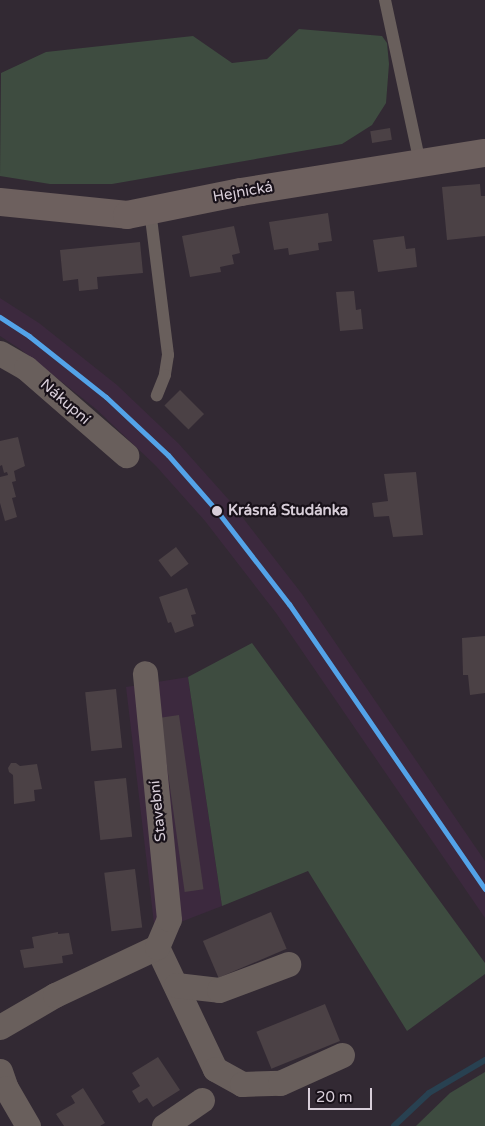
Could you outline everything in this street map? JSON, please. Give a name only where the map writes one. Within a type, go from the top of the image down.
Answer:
[{"type":"main road","name":"Hejnická","points":[[0,202],[127,215],[241,192],[485,153]]},
{"type":"street","name":"Nákupní","points":[[0,353],[26,368],[126,456]]},
{"type":"street","name":"Stavební","points":[[145,673],[169,919],[157,947]]},
{"type":"street","points":[[0,1028],[55,995],[157,947],[215,1069],[242,1084],[280,1083],[342,1055]]},
{"type":"street","points":[[176,985],[220,990],[288,964]]},
{"type":"street","points":[[0,1071],[6,1088],[28,1126]]},
{"type":"street","points":[[164,1126],[202,1100]]},
{"type":"lane","points":[[384,0],[420,163]]},
{"type":"lane","points":[[150,210],[168,355],[157,395]]},
{"type":"shaded area","points":[[0,298],[39,323],[117,385],[179,444],[229,500],[302,594],[485,861],[485,918],[276,613],[205,521],[156,466],[96,409],[20,349],[0,336]]},
{"type":"shaded area","points":[[188,677],[222,906],[155,932],[126,687]]},
{"type":"green space","points":[[299,29],[382,36],[387,43],[389,64],[386,103],[372,125],[342,144],[112,184],[50,184],[0,176],[1,73],[46,52],[193,36],[232,63],[267,59]]},
{"type":"green space","points":[[252,643],[485,963],[485,974],[407,1031],[308,871],[222,906],[188,677]]},
{"type":"green space","points":[[485,1072],[485,1126],[416,1126],[450,1093]]},
{"type":"building","points":[[390,128],[392,140],[372,143],[370,131]]},
{"type":"building","points":[[480,184],[481,196],[485,196],[485,236],[447,240],[442,187]]},
{"type":"building","points":[[328,213],[332,241],[318,243],[319,250],[289,255],[288,248],[274,250],[269,222]]},
{"type":"building","points":[[234,226],[240,253],[232,255],[234,264],[220,267],[221,272],[190,277],[182,236]]},
{"type":"building","points":[[404,236],[406,249],[415,248],[417,267],[378,272],[373,240]]},
{"type":"building","points":[[140,242],[143,273],[97,277],[98,289],[79,291],[78,279],[63,281],[60,250]]},
{"type":"building","points":[[354,291],[356,310],[361,309],[363,329],[340,331],[336,292]]},
{"type":"building","points":[[180,390],[204,414],[188,430],[164,406]]},
{"type":"building","points":[[18,437],[25,466],[14,471],[16,481],[12,482],[16,497],[12,498],[17,517],[5,521],[0,503],[0,477],[8,475],[7,472],[4,473],[2,465],[0,466],[0,441]]},
{"type":"building","points":[[416,472],[423,535],[393,537],[389,516],[374,517],[372,503],[388,501],[384,474]]},
{"type":"building","points":[[176,547],[189,564],[171,577],[158,560]]},
{"type":"building","points":[[187,588],[196,614],[191,615],[194,626],[175,633],[171,622],[168,623],[159,597]]},
{"type":"building","points":[[485,636],[485,693],[470,695],[468,675],[463,675],[462,638]]},
{"type":"building","points":[[116,689],[122,748],[91,751],[85,692]]},
{"type":"building","points":[[179,715],[203,889],[185,892],[160,718]]},
{"type":"building","points":[[11,763],[16,763],[20,766],[37,764],[42,789],[34,790],[35,801],[14,804],[13,775],[9,772],[8,768]]},
{"type":"building","points":[[126,778],[132,837],[100,840],[94,781]]},
{"type":"building","points":[[135,869],[142,928],[111,931],[104,873]]},
{"type":"building","points":[[271,912],[287,949],[219,978],[203,941]]},
{"type":"building","points":[[58,932],[58,934],[69,933],[73,954],[62,956],[63,963],[24,968],[20,950],[34,948],[32,937]]},
{"type":"building","points":[[325,1004],[340,1041],[271,1069],[256,1032]]},
{"type":"building","points":[[158,1057],[180,1090],[153,1107],[147,1098],[139,1103],[132,1091],[140,1086],[132,1073]]},
{"type":"building","points":[[83,1088],[105,1123],[100,1126],[64,1126],[56,1114],[75,1103],[71,1096]]},
{"type":"waterway","points":[[394,1126],[429,1093],[485,1060]]},
{"type":"transit line","points":[[0,317],[29,336],[106,397],[168,455],[217,511],[289,604],[485,889]]},
{"type":"place","name":"Krásná Studánka","points":[[217,511]]}]
